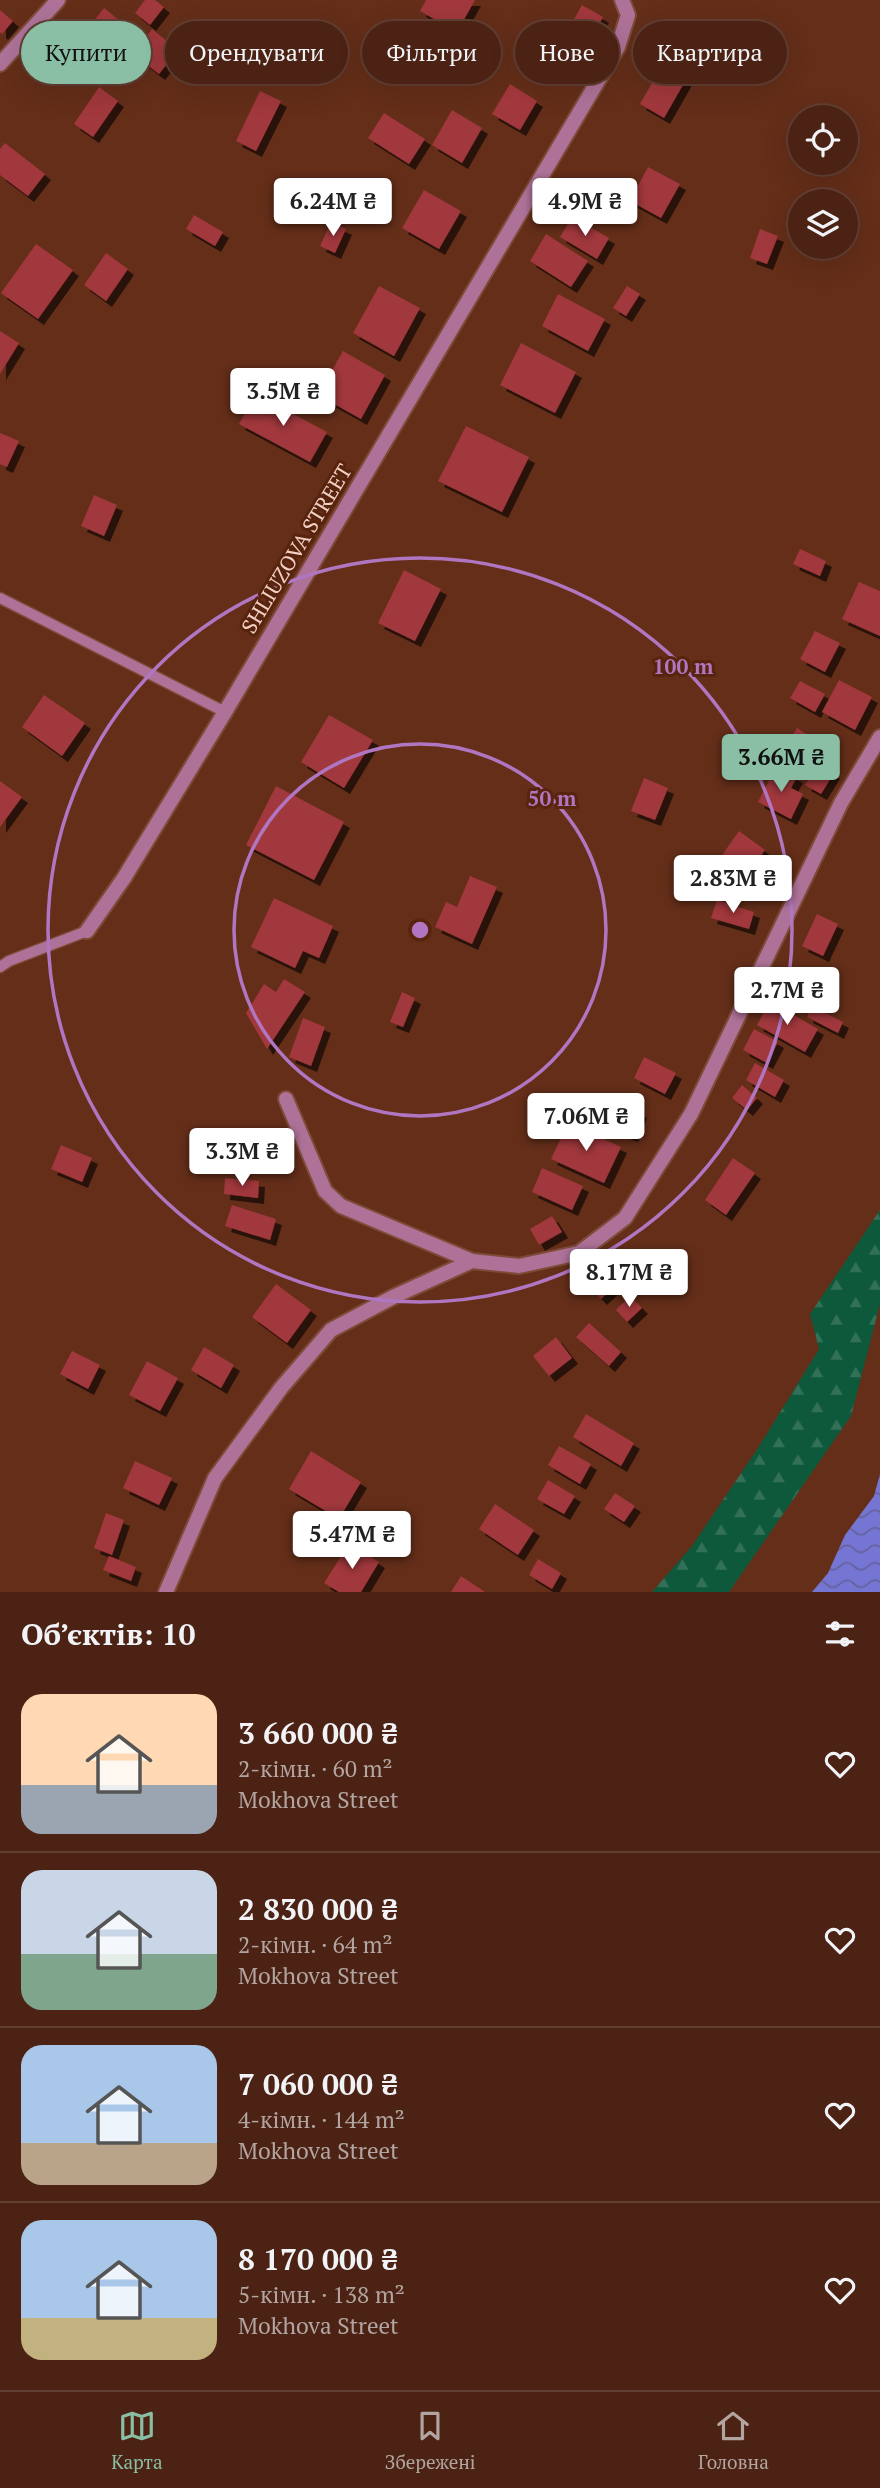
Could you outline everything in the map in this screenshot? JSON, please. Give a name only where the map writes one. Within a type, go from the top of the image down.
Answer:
[{"type":"street","points":[[0,64],[58,0]]},
{"type":"street","name":"SHLIUZOVA STREET","points":[[87,931],[124,878],[225,712],[618,47],[628,16],[622,0]]},
{"type":"street","points":[[286,1099],[325,1191],[341,1206],[472,1261],[519,1266],[579,1253],[625,1218],[691,1114],[841,803],[880,737]]},
{"type":"street","points":[[166,1592],[215,1478],[281,1388],[331,1331],[396,1296],[472,1261]]},
{"type":"lane","points":[[0,598],[225,712]]},
{"type":"lane","points":[[0,967],[9,961],[87,931]]},
{"type":"green space","points":[[880,1210],[880,1304],[851,1416],[729,1592],[652,1592],[692,1546],[758,1448],[819,1349],[810,1314]]},
{"type":"water","points":[[880,1474],[880,1592],[812,1592],[828,1573],[845,1535],[874,1496]]},
{"type":"building","points":[[145,0],[155,0],[164,7],[151,24],[151,21],[145,21],[135,13]]},
{"type":"building","points":[[426,0],[475,0],[463,21],[438,21],[420,11]]},
{"type":"building","points":[[582,5],[603,17],[601,21],[573,21]]},
{"type":"building","points":[[104,8],[120,21],[94,21]]},
{"type":"building","points":[[0,10],[13,21],[2,34],[0,32]]},
{"type":"building","points":[[151,30],[165,40],[165,66],[159,74],[151,68]]},
{"type":"building","points":[[510,84],[537,101],[520,130],[492,114]]},
{"type":"building","points":[[651,84],[683,84],[664,118],[640,104]]},
{"type":"building","points":[[99,87],[118,101],[93,137],[74,124]]},
{"type":"building","points":[[260,91],[281,101],[256,151],[236,141]]},
{"type":"building","points":[[452,110],[482,128],[462,163],[432,145]]},
{"type":"building","points":[[384,113],[425,139],[409,164],[368,138]]},
{"type":"building","points":[[5,143],[45,174],[28,196],[0,175],[0,149]]},
{"type":"building","points":[[648,167],[680,184],[661,218],[630,201]]},
{"type":"building","points":[[424,190],[461,211],[439,249],[402,228]]},
{"type":"building","points":[[194,215],[223,232],[215,246],[186,229]]},
{"type":"building","points":[[572,217],[609,238],[597,259],[560,237]]},
{"type":"building","points":[[331,222],[346,229],[335,253],[320,246]]},
{"type":"building","points":[[760,229],[778,236],[767,264],[750,258]]},
{"type":"building","points":[[546,234],[588,261],[571,287],[530,261]]},
{"type":"building","points":[[36,244],[73,270],[38,319],[1,293]]},
{"type":"building","points":[[106,253],[128,269],[106,301],[84,285]]},
{"type":"building","points":[[379,286],[420,308],[394,356],[353,333]]},
{"type":"building","points":[[627,286],[640,294],[626,316],[613,308]]},
{"type":"building","points":[[558,294],[605,319],[588,351],[542,326]]},
{"type":"building","points":[[0,331],[19,343],[0,374]]},
{"type":"building","points":[[521,343],[576,372],[555,413],[500,385]]},
{"type":"building","points":[[343,351],[385,375],[361,419],[318,395]]},
{"type":"building","points":[[256,394],[327,432],[310,462],[239,424]]},
{"type":"building","points":[[466,426],[529,457],[502,512],[438,481]]},
{"type":"building","points":[[0,433],[19,441],[7,467],[0,464]]},
{"type":"building","points":[[94,495],[117,505],[104,536],[81,526]]},
{"type":"building","points":[[800,549],[826,561],[820,576],[793,564]]},
{"type":"building","points":[[404,570],[441,589],[415,641],[378,623]]},
{"type":"building","points":[[859,582],[880,591],[880,636],[842,619]]},
{"type":"building","points":[[815,631],[840,643],[825,672],[800,659]]},
{"type":"building","points":[[839,680],[872,697],[855,730],[822,712]]},
{"type":"building","points":[[800,681],[825,694],[815,712],[790,698]]},
{"type":"building","points":[[44,695],[85,723],[62,756],[22,727]]},
{"type":"building","points":[[329,715],[373,740],[344,788],[301,762]]},
{"type":"building","points":[[797,728],[821,743],[810,761],[786,746]]},
{"type":"building","points":[[818,764],[834,773],[821,794],[805,785]]},
{"type":"building","points":[[776,767],[797,777],[791,788],[803,794],[791,819],[758,802]]},
{"type":"building","points":[[644,778],[668,788],[655,820],[631,811]]},
{"type":"building","points":[[0,781],[22,797],[0,827]]},
{"type":"building","points":[[276,786],[344,822],[314,880],[246,845]]},
{"type":"building","points":[[739,831],[765,850],[748,874],[722,855]]},
{"type":"building","points":[[470,876],[497,887],[472,944],[435,927],[446,902],[457,907]]},
{"type":"building","points":[[274,898],[333,926],[319,958],[303,951],[295,968],[251,947]]},
{"type":"building","points":[[717,900],[754,912],[749,929],[711,918]]},
{"type":"building","points":[[817,914],[838,924],[823,956],[802,946]]},
{"type":"building","points":[[284,979],[305,992],[267,1049],[246,1013],[264,984],[276,992]]},
{"type":"building","points":[[774,983],[797,995],[791,1006],[769,994]]},
{"type":"building","points":[[402,992],[415,998],[403,1027],[390,1022]]},
{"type":"building","points":[[770,1001],[818,1029],[805,1052],[757,1025]]},
{"type":"building","points":[[812,1006],[843,1022],[838,1033],[807,1017]]},
{"type":"building","points":[[303,1018],[325,1027],[311,1066],[289,1057]]},
{"type":"building","points":[[754,1029],[778,1042],[767,1063],[743,1050]]},
{"type":"building","points":[[644,1057],[676,1073],[665,1094],[634,1078]]},
{"type":"building","points":[[755,1063],[784,1080],[775,1097],[746,1080]]},
{"type":"building","points":[[742,1085],[757,1098],[747,1110],[732,1098]]},
{"type":"building","points":[[612,1100],[641,1112],[632,1136],[602,1125]]},
{"type":"building","points":[[568,1123],[621,1147],[604,1183],[551,1159]]},
{"type":"building","points":[[61,1145],[92,1158],[82,1182],[51,1169]]},
{"type":"building","points":[[733,1158],[755,1173],[726,1215],[705,1200]]},
{"type":"building","points":[[542,1168],[583,1186],[572,1210],[532,1192]]},
{"type":"building","points":[[225,1178],[259,1181],[258,1198],[224,1194]]},
{"type":"building","points":[[232,1205],[276,1219],[270,1240],[225,1226]]},
{"type":"building","points":[[552,1216],[562,1232],[539,1245],[530,1229]]},
{"type":"building","points":[[609,1256],[627,1275],[601,1299],[583,1280]]},
{"type":"building","points":[[276,1284],[311,1310],[287,1343],[252,1317]]},
{"type":"building","points":[[630,1296],[642,1308],[627,1322],[616,1310]]},
{"type":"building","points":[[589,1323],[621,1352],[609,1366],[576,1337]]},
{"type":"building","points":[[556,1337],[572,1358],[549,1376],[533,1356]]},
{"type":"building","points":[[204,1347],[234,1365],[221,1388],[191,1370]]},
{"type":"building","points":[[72,1351],[100,1365],[88,1389],[60,1374]]},
{"type":"building","points":[[147,1361],[178,1378],[160,1411],[129,1395]]},
{"type":"building","points":[[586,1414],[634,1443],[621,1466],[573,1437]]},
{"type":"building","points":[[559,1446],[591,1464],[580,1484],[548,1465]]},
{"type":"building","points":[[311,1451],[361,1482],[339,1519],[289,1489]]},
{"type":"building","points":[[135,1461],[172,1478],[159,1505],[123,1488]]},
{"type":"building","points":[[548,1480],[575,1496],[564,1514],[537,1499]]},
{"type":"building","points":[[615,1493],[635,1506],[624,1522],[604,1509]]},
{"type":"building","points":[[495,1504],[534,1530],[518,1555],[479,1529]]},
{"type":"building","points":[[106,1513],[124,1520],[112,1555],[94,1548]]},
{"type":"building","points":[[349,1544],[379,1562],[361,1592],[339,1592],[324,1583]]},
{"type":"building","points":[[109,1556],[136,1567],[131,1581],[103,1570]]},
{"type":"building","points":[[538,1559],[561,1573],[552,1589],[529,1575]]},
{"type":"building","points":[[461,1576],[485,1592],[451,1592]]}]
